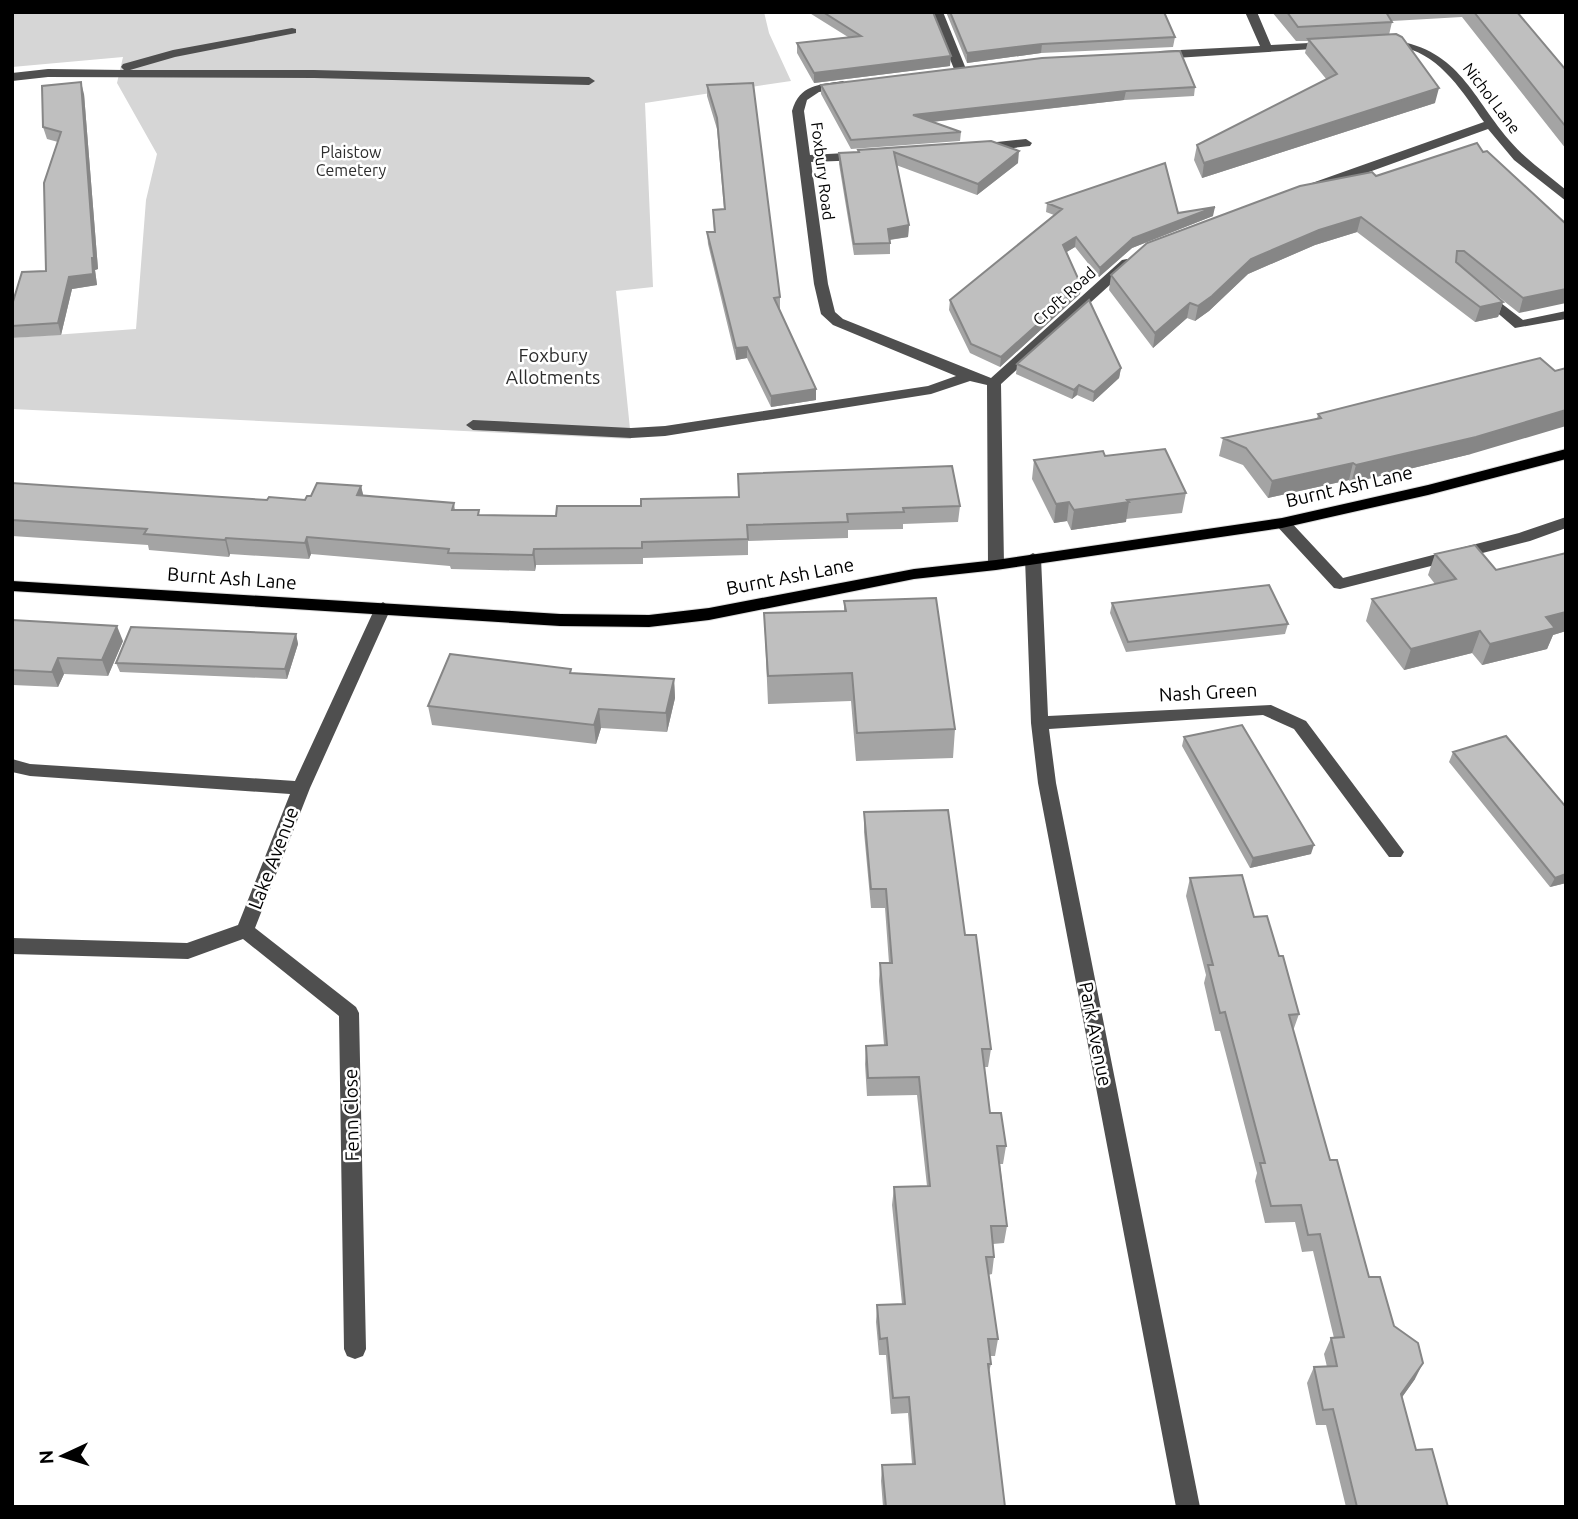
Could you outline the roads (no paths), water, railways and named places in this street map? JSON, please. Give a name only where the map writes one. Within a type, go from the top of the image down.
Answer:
[{"type":"main road","name":"Burnt Ash Lane","points":[[12,586],[560,620],[649,621],[709,614],[914,574],[996,565],[1282,523],[1428,490],[1566,453]]},
{"type":"street","points":[[937,12],[960,69]]},
{"type":"street","points":[[1251,12],[1262,50]]},
{"type":"street","points":[[106,73],[173,54],[292,32]]},
{"type":"street","name":"Nichol Lane","points":[[1370,42],[1394,42],[1418,47],[1439,60],[1458,76],[1508,145],[1566,197]]},
{"type":"street","points":[[1149,55],[1344,44]]},
{"type":"street","points":[[12,76],[48,73],[314,74],[589,81]]},
{"type":"street","name":"Foxbury Road","points":[[856,83],[816,89],[802,98],[798,111],[828,314],[838,322],[969,376],[994,383]]},
{"type":"street","points":[[1298,193],[1491,124]]},
{"type":"street","points":[[963,149],[1026,143]]},
{"type":"street","points":[[804,159],[883,154]]},
{"type":"street","name":"Croft Road","points":[[994,383],[1138,253]]},
{"type":"street","points":[[1468,281],[1520,325],[1566,315]]},
{"type":"street","points":[[473,425],[631,433],[665,431],[931,390],[969,376]]},
{"type":"street","points":[[994,383],[996,565]]},
{"type":"street","points":[[1282,523],[1340,584],[1524,537],[1566,522]]},
{"type":"street","name":"Park Avenue","points":[[1033,558],[1040,723],[1047,783],[1188,1507]]},
{"type":"street","name":"Lake Avenue","points":[[12,946],[188,951],[245,930],[301,788],[383,608]]},
{"type":"street","name":"Nash Green","points":[[1040,723],[1265,709],[1300,725],[1395,852]]},
{"type":"street","points":[[12,765],[30,770],[301,788]]},
{"type":"street","name":"Fenn Close","points":[[245,930],[349,1013],[355,1349]]},
{"type":"park label","name":"Plaistow Cemetery","points":[[351,161]]},
{"type":"park label","name":"Foxbury Allotments","points":[[553,366]]}]
